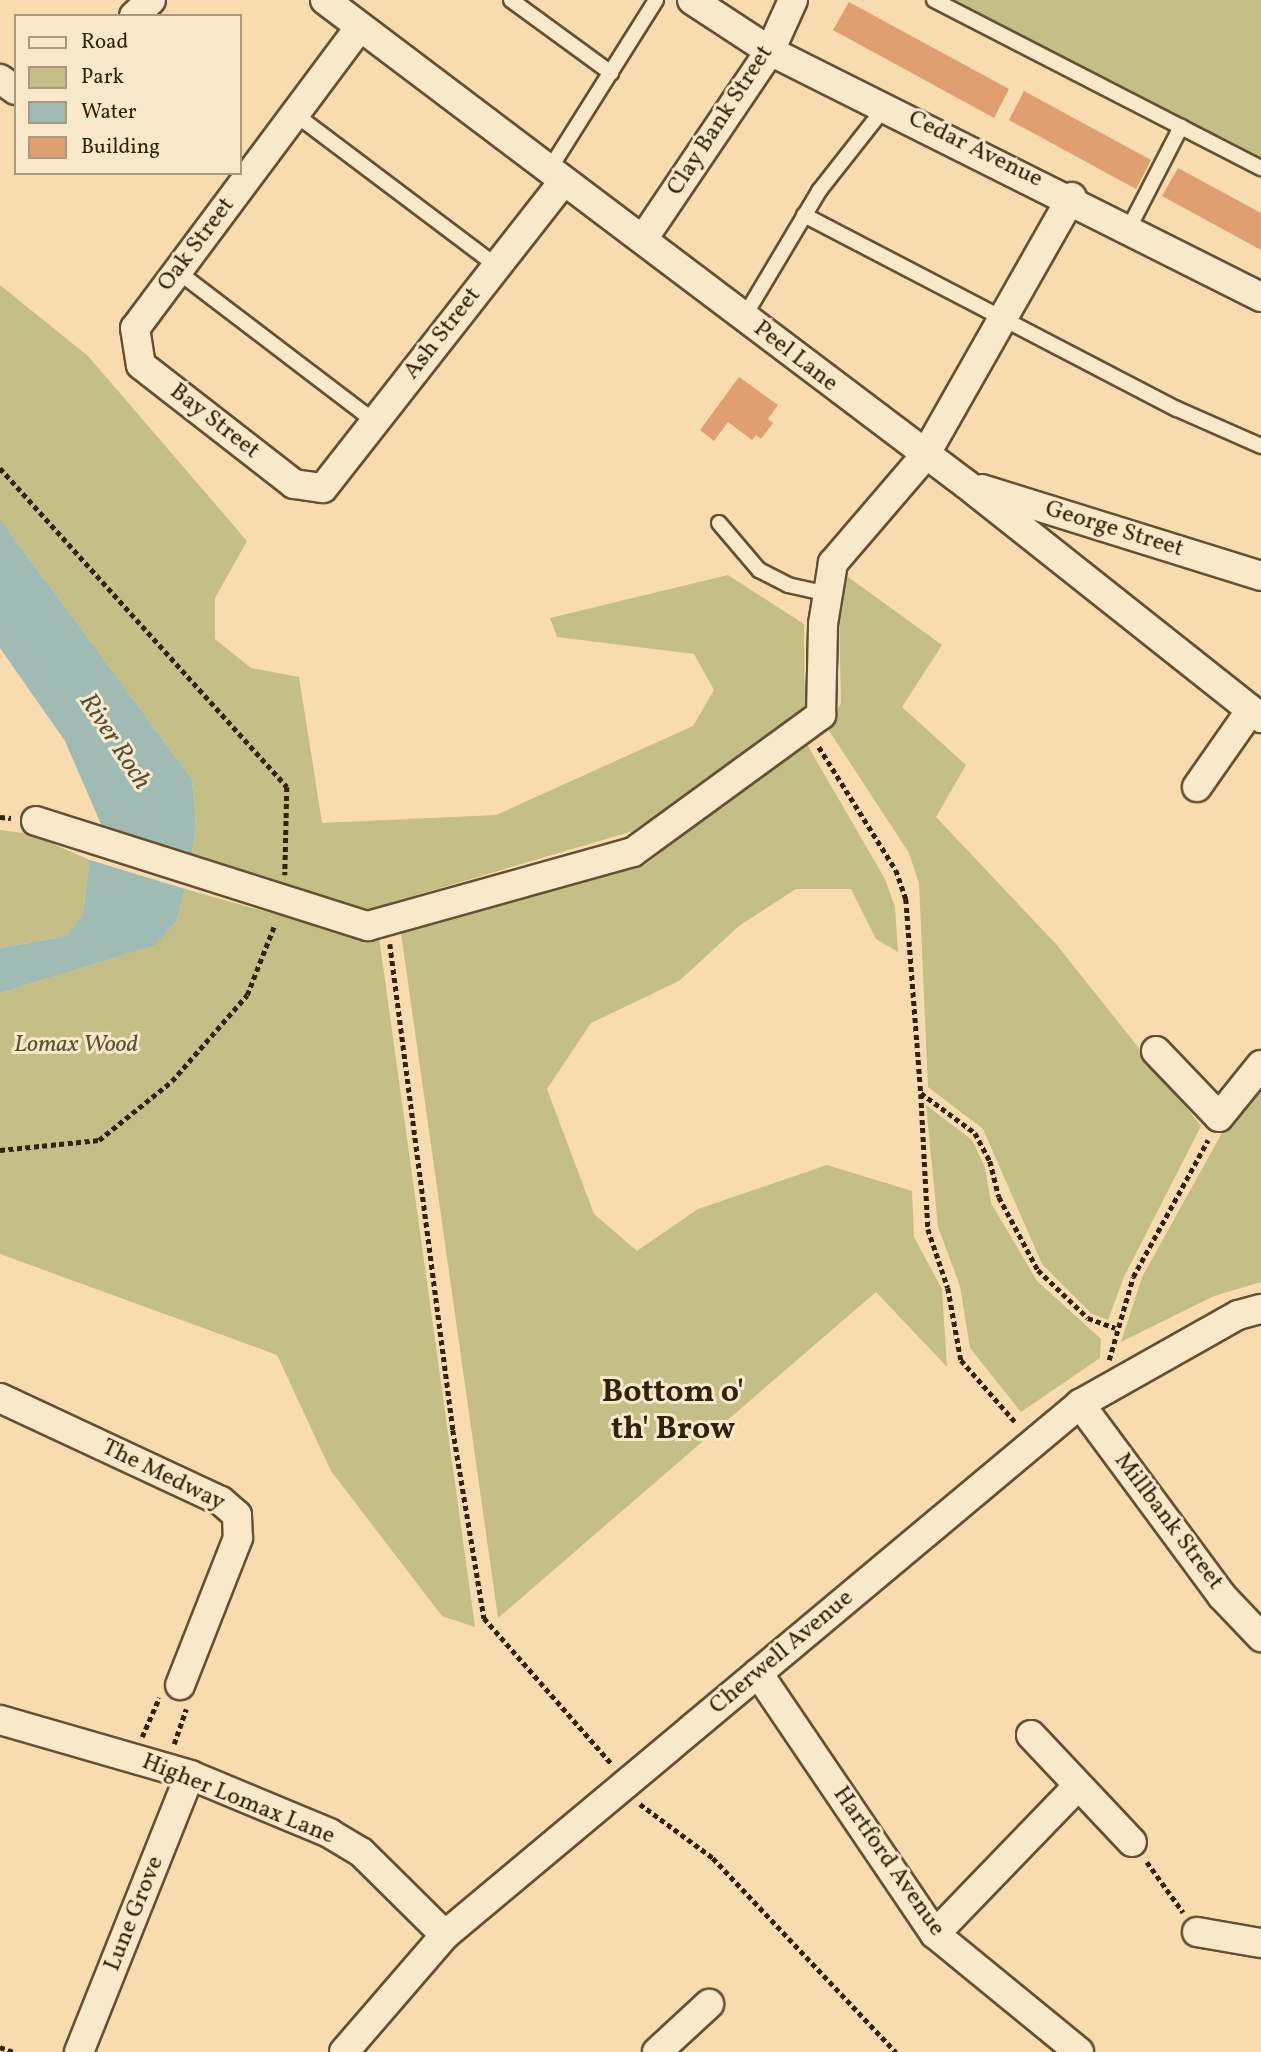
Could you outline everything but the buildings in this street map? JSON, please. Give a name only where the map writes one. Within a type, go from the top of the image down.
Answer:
[{"type":"street","points":[[136,14],[151,0]]},
{"type":"street","name":"Peel Lane","points":[[325,0],[643,239],[925,457],[966,484],[1256,714]]},
{"type":"street","name":"Cedar Avenue","points":[[692,0],[770,51],[1072,197],[1261,297]]},
{"type":"street","name":"Clay Bank Street","points":[[643,239],[770,51],[793,0]]},
{"type":"street","name":"Oak Street","points":[[135,328],[359,28]]},
{"type":"street","name":"Ash Street","points":[[323,488],[497,266],[556,175]]},
{"type":"street","points":[[36,821],[190,873],[368,926],[633,852],[821,715],[832,563],[925,457],[1072,197]]},
{"type":"street","name":"Bay Street","points":[[135,328],[141,365],[294,484],[323,488]]},
{"type":"street","name":"George Street","points":[[966,484],[1261,576]]},
{"type":"street","points":[[1197,787],[1256,714]]},
{"type":"street","points":[[1156,1051],[1219,1117],[1261,1065]]},
{"type":"street","name":"Cherwell Avenue","points":[[344,2052],[445,1935],[1080,1404],[1238,1315],[1261,1309]]},
{"type":"street","name":"The Medway","points":[[0,1398],[221,1501],[237,1515],[237,1538],[180,1685]]},
{"type":"street","name":"Millbank Street","points":[[1080,1404],[1222,1596],[1261,1637]]},
{"type":"street","name":"Hartford Avenue","points":[[758,1673],[934,1934],[1080,2052]]},
{"type":"street","name":"Higher Lomax Lane","points":[[0,1720],[177,1771],[329,1833],[361,1852],[445,1935]]},
{"type":"street","points":[[1031,1735],[1077,1787],[1132,1842]]},
{"type":"street","name":"Lune Grove","points":[[79,2052],[177,1771]]},
{"type":"street","points":[[934,1934],[1077,1787]]},
{"type":"street","points":[[1197,1931],[1261,1943]]},
{"type":"street","points":[[657,2052],[709,2004]]},
{"type":"lane","points":[[511,0],[611,73]]},
{"type":"lane","points":[[556,175],[611,73],[656,0]]},
{"type":"lane","points":[[934,0],[1261,168]]},
{"type":"lane","points":[[744,317],[804,215],[885,107]]},
{"type":"lane","points":[[295,114],[497,266]]},
{"type":"lane","points":[[1129,228],[1181,127]]},
{"type":"lane","points":[[804,215],[1177,409],[1261,446]]},
{"type":"lane","points":[[177,271],[375,422]]},
{"type":"lane","points":[[719,523],[759,570],[788,585],[828,594]]},
{"type":"path","points":[[0,468],[287,787],[284,901],[247,995],[172,1081],[99,1140],[0,1150]]},
{"type":"path","points":[[805,727],[896,870],[906,899],[921,1093],[928,1230],[948,1288],[961,1360],[1033,1443]]},
{"type":"path","points":[[387,920],[453,1430],[484,1618],[624,1785],[713,1858],[897,2052]]},
{"type":"path","points":[[921,1093],[975,1133],[990,1161],[999,1197],[1038,1270],[1088,1318],[1115,1328]]},
{"type":"path","points":[[1107,1389],[1115,1328],[1133,1277],[1219,1117]]},
{"type":"path","points":[[134,1758],[155,1700],[180,1685],[187,1712],[177,1771]]},
{"type":"path","points":[[1132,1842],[1197,1931]]},
{"type":"path","points":[[0,2047],[14,2052]]},
{"type":"green space","points":[[950,0],[1261,0],[1261,163],[1189,125]]},
{"type":"green space","points":[[0,285],[88,356],[247,541],[215,598],[215,639],[251,668],[299,677],[322,823],[496,815],[693,726],[714,690],[694,654],[557,637],[550,618],[728,575],[804,624],[805,708],[633,831],[363,911],[191,859],[196,825],[192,779],[0,519]]},
{"type":"green space","points":[[844,574],[942,645],[902,707],[966,765],[936,817],[1056,944],[1201,1126],[1124,1277],[1108,1320],[1092,1314],[1042,1264],[983,1129],[928,1087],[919,883],[909,853],[826,726],[841,703],[839,613]]},
{"type":"green space","points":[[805,741],[885,879],[895,907],[898,952],[876,939],[851,889],[796,889],[739,926],[679,981],[591,1023],[547,1089],[594,1214],[637,1251],[698,1209],[827,1165],[912,1191],[914,1237],[942,1289],[947,1367],[876,1292],[498,1618],[401,933],[645,865]]},
{"type":"green space","points":[[0,830],[30,834],[90,860],[83,913],[67,936],[0,948]]},
{"type":"green space","name":"Lomax Wood","points":[[185,889],[360,938],[379,937],[475,1627],[442,1616],[331,1471],[277,1355],[0,1254],[0,993],[154,945],[176,922]]},
{"type":"green space","points":[[1261,1080],[1261,1282],[1214,1296],[1121,1342],[1142,1277],[1228,1122]]},
{"type":"green space","points":[[926,1105],[972,1140],[985,1167],[991,1203],[1037,1281],[1101,1339],[1100,1358],[1021,1412],[970,1348],[960,1286],[938,1227]]},
{"type":"water","name":"River Roch","points":[[0,519],[192,779],[196,825],[191,859],[104,831],[65,741],[0,648]]},
{"type":"water","points":[[90,860],[185,889],[176,922],[155,945],[0,993],[0,948],[67,936],[83,913]]},
{"type":"district","name":"Bottom o' th' Brow","points":[[673,1412]]}]
